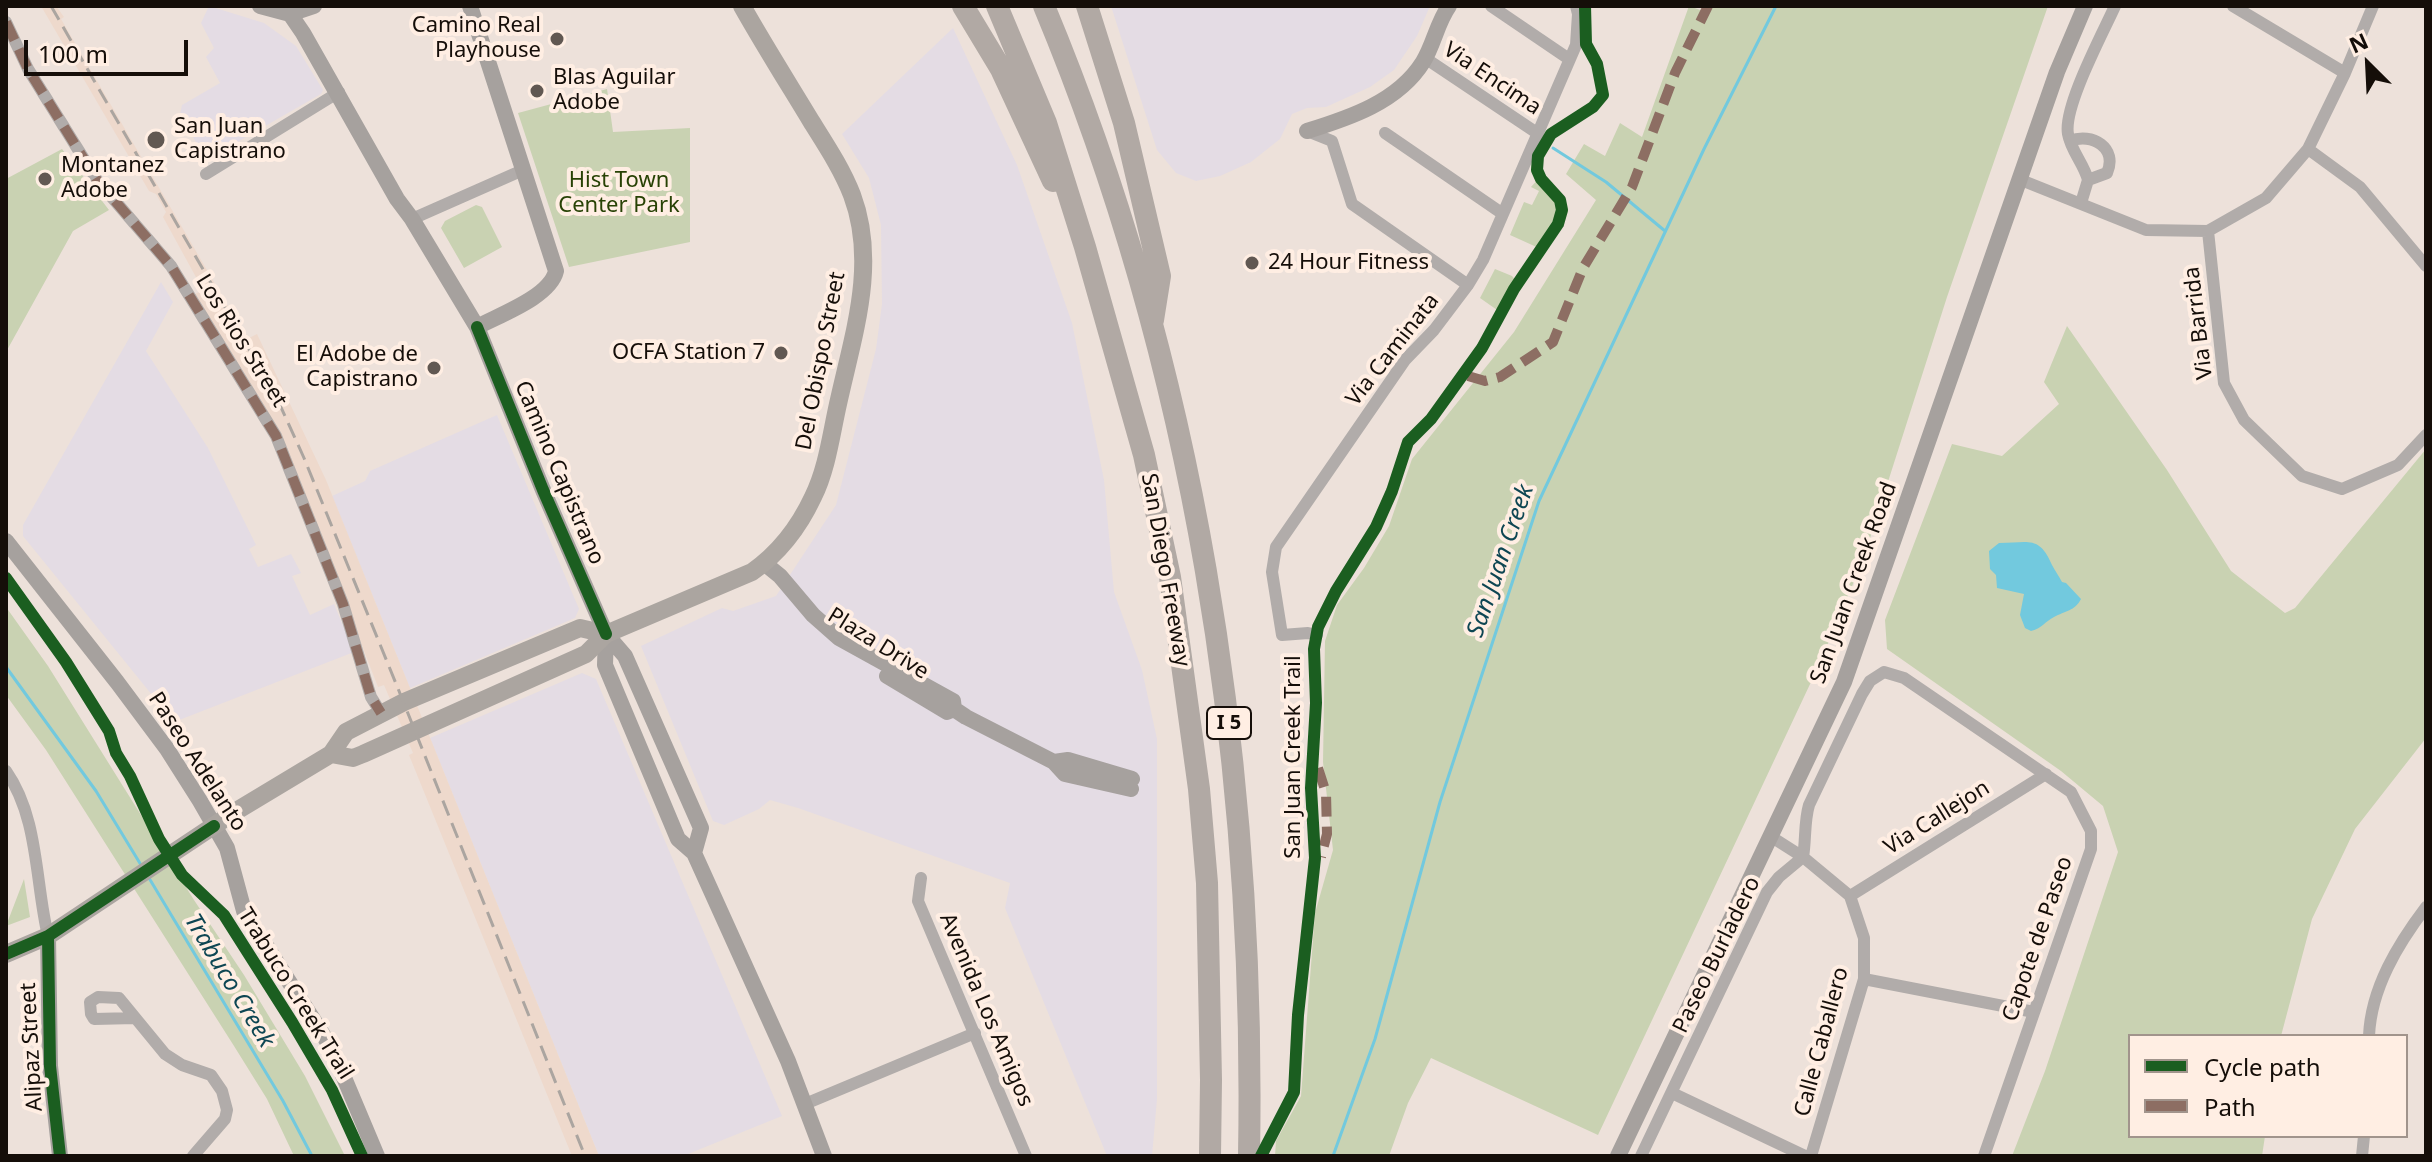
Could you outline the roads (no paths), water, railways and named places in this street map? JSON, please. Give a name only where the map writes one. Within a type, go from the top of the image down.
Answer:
[{"type":"highway","points":[[963,6],[1001,69],[1085,247]]},
{"type":"highway","name":"San Diego Freeway","points":[[997,6],[1046,123],[1085,247],[1144,455],[1174,607],[1199,789],[1207,883],[1210,1156]]},
{"type":"highway","name":"San Diego Freeway","points":[[1044,6],[1107,169],[1152,325],[1196,511],[1228,711],[1242,861],[1249,1156]]},
{"type":"highway","points":[[1087,6],[1124,123],[1160,276],[1152,325]]},
{"type":"main road","points":[[260,6],[290,14],[314,6]]},
{"type":"main road","points":[[470,6],[556,263],[554,279],[543,291],[477,327]]},
{"type":"main road","name":"Del Obispo Street","points":[[331,754],[353,758],[586,654],[606,634],[732,581],[764,563],[796,527],[818,486],[855,328],[865,266],[858,214],[844,177],[742,6]]},
{"type":"main road","points":[[1307,131],[1351,116],[1404,86],[1425,58],[1449,6]]},
{"type":"main road","name":"San Juan Creek Road","points":[[1618,1156],[1844,682],[2057,72],[2085,6]]},
{"type":"main road","name":"Camino Capistrano","points":[[290,14],[339,92],[397,199],[477,327],[606,634],[625,656],[701,828],[694,853]]},
{"type":"main road","name":"Paseo Adelanto","points":[[6,541],[167,749],[214,826],[227,848],[244,911],[332,1049],[377,1156]]},
{"type":"main road","name":"Plaza Drive","points":[[764,563],[774,585],[809,626],[834,648],[947,712],[954,709],[1054,762],[1068,760],[1132,784]]},
{"type":"main road","name":"Del Obispo Street","points":[[6,954],[48,936],[214,826],[331,754],[346,732],[381,713],[580,628],[606,634]]},
{"type":"main road","name":"Camino Capistrano","points":[[606,634],[605,665],[678,839],[694,853],[788,1061],[824,1156]]},
{"type":"main road","name":"Alipaz Street","points":[[48,936],[50,1066],[60,1156]]},
{"type":"street","points":[[1491,6],[1569,59]]},
{"type":"street","name":"Via Caminata","points":[[1317,635],[1282,635],[1272,572],[1276,547],[1405,360],[1434,330],[1483,260],[1576,45],[1576,6]]},
{"type":"street","points":[[2081,203],[2088,180],[2070,141],[2067,123],[2115,6]]},
{"type":"street","points":[[2233,6],[2345,73]]},
{"type":"street","points":[[2021,180],[2146,230],[2208,231],[2266,198],[2308,149],[2373,6]]},
{"type":"street","name":"Los Rios Street","points":[[6,22],[28,69],[97,180],[171,266],[276,436],[343,604],[371,697],[381,713]]},
{"type":"street","name":"Via Encima","points":[[1425,58],[1537,133]]},
{"type":"street","points":[[206,174],[339,92]]},
{"type":"street","points":[[1307,131],[1332,141],[1352,204],[1468,285]]},
{"type":"street","points":[[1385,133],[1503,214]]},
{"type":"street","points":[[2070,141],[2082,136],[2089,138],[2108,153],[2107,173],[2088,180]]},
{"type":"street","points":[[2308,149],[2360,187],[2426,266]]},
{"type":"street","points":[[412,219],[523,170]]},
{"type":"street","name":"Via Barrida","points":[[2208,231],[2224,383],[2244,420],[2302,476],[2342,489],[2398,465],[2426,435]]},
{"type":"street","name":"Capote de Paseo","points":[[1803,857],[1807,831],[1805,818],[1809,805],[1862,694],[1870,681],[1884,672],[1904,678],[2071,792],[2091,831],[2091,849],[1984,1156]]},
{"type":"street","name":"Alipaz Street","points":[[6,771],[26,812],[39,900],[48,936]]},
{"type":"street","name":"Via Callejon","points":[[1850,896],[2046,774]]},
{"type":"street","points":[[1770,836],[1803,857],[1850,896]]},
{"type":"street","name":"Paseo Burladero","points":[[1641,1156],[1767,892],[1803,857]]},
{"type":"street","name":"Avenida Los Amigos","points":[[921,878],[918,901],[1026,1156]]},
{"type":"street","name":"Calle Caballero","points":[[1811,1156],[1864,979],[1864,938],[1850,896]]},
{"type":"street","points":[[2369,1034],[2382,979],[2404,937],[2426,907]]},
{"type":"street","points":[[1864,979],[2034,1012]]},
{"type":"street","points":[[135,1018],[165,1054],[182,1065],[211,1075],[222,1091],[227,1110],[225,1119],[195,1155]]},
{"type":"street","points":[[805,1104],[975,1033]]},
{"type":"street","points":[[1672,1093],[1805,1156]]},
{"type":"water","points":[[2026,542],[2037,545],[2047,555],[2062,582],[2081,599],[2079,603],[2038,628],[2031,631],[2025,628],[2020,615],[2024,594],[1997,588],[1996,575],[1990,569],[1989,551],[1999,543]]},
{"type":"waterway","name":"San Juan Creek","points":[[1333,1156],[1375,1039],[1440,802],[1539,501],[1704,149],[1776,6]]},
{"type":"waterway","points":[[1553,148],[1606,182],[1665,231]]},
{"type":"waterway","name":"Trabuco Creek","points":[[6,667],[96,791],[141,865]]},
{"type":"waterway","name":"Trabuco Creek","points":[[149,878],[283,1101],[312,1156]]},
{"type":"railway","points":[[51,6],[275,394],[399,691],[585,1156]]},
{"type":"place","name":"Camino Real Playhouse","points":[[557,39]]},
{"type":"place","name":"Blas Aguilar Adobe","points":[[537,91]]},
{"type":"place","name":"San Juan Capistrano","points":[[156,140]]},
{"type":"place","name":"Montanez Adobe","points":[[45,179]]},
{"type":"place","name":"24 Hour Fitness","points":[[1252,263]]},
{"type":"place","name":"OCFA Station 7","points":[[781,353]]},
{"type":"place","name":"El Adobe de Capistrano","points":[[434,368]]},
{"type":"park label","name":"Hist Town Center Park","points":[[619,194]]}]
